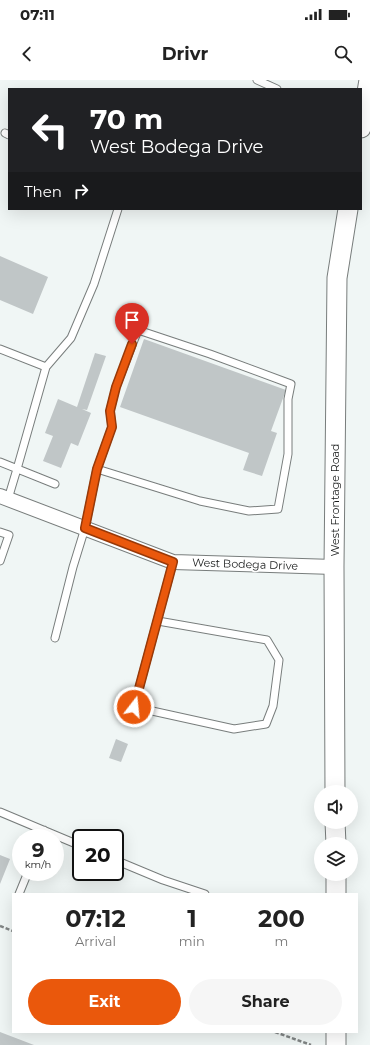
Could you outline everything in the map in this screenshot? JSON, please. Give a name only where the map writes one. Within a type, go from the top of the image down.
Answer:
[{"type":"street","points":[[362,122],[369,80]]},
{"type":"street","name":"West Frontage Road","points":[[335,785],[334,567],[337,278],[348,210]]},
{"type":"street","name":"West Bodega Drive","points":[[4,497],[173,562],[334,567]]},
{"type":"street","points":[[336,881],[336,893]]},
{"type":"street","points":[[336,1033],[336,1045]]},
{"type":"lane","points":[[257,80],[275,88]]},
{"type":"lane","points":[[4,497],[17,469],[46,367],[71,338],[94,284],[118,210]]},
{"type":"lane","points":[[55,638],[73,567],[85,528],[97,469],[112,427],[110,411],[116,387],[138,330],[210,354],[291,384],[288,407],[288,454],[278,508],[249,511],[200,501],[97,469]]},
{"type":"lane","points":[[0,349],[46,367]]},
{"type":"lane","points":[[0,462],[55,484]]},
{"type":"lane","points":[[0,532],[10,535],[0,560]]},
{"type":"lane","points":[[158,621],[267,640],[279,660],[272,706],[266,724],[234,729],[134,707],[173,562]]},
{"type":"lane","points":[[0,812],[42,829]]},
{"type":"lane","points":[[124,864],[163,880],[202,893]]},
{"type":"lane","points":[[19,893],[24,881]]},
{"type":"path","points":[[0,926],[12,931]]},
{"type":"path","points":[[278,1033],[311,1045]]},
{"type":"building","points":[[0,256],[48,277],[33,314],[0,300]]},
{"type":"building","points":[[144,339],[286,390],[271,431],[277,433],[262,476],[243,470],[249,453],[120,407]]},
{"type":"building","points":[[95,353],[106,356],[87,410],[82,409],[91,413],[78,446],[71,443],[61,468],[43,461],[53,436],[45,433],[58,399],[77,407]]},
{"type":"building","points":[[116,739],[128,744],[121,762],[109,758]]},
{"type":"building","points":[[0,855],[10,859],[0,884]]},
{"type":"building","points":[[0,1032],[34,1045],[0,1045]]},
{"type":"route","points":[[132,344],[116,387],[110,411],[112,427],[97,469],[85,528],[173,562],[134,707]]}]
